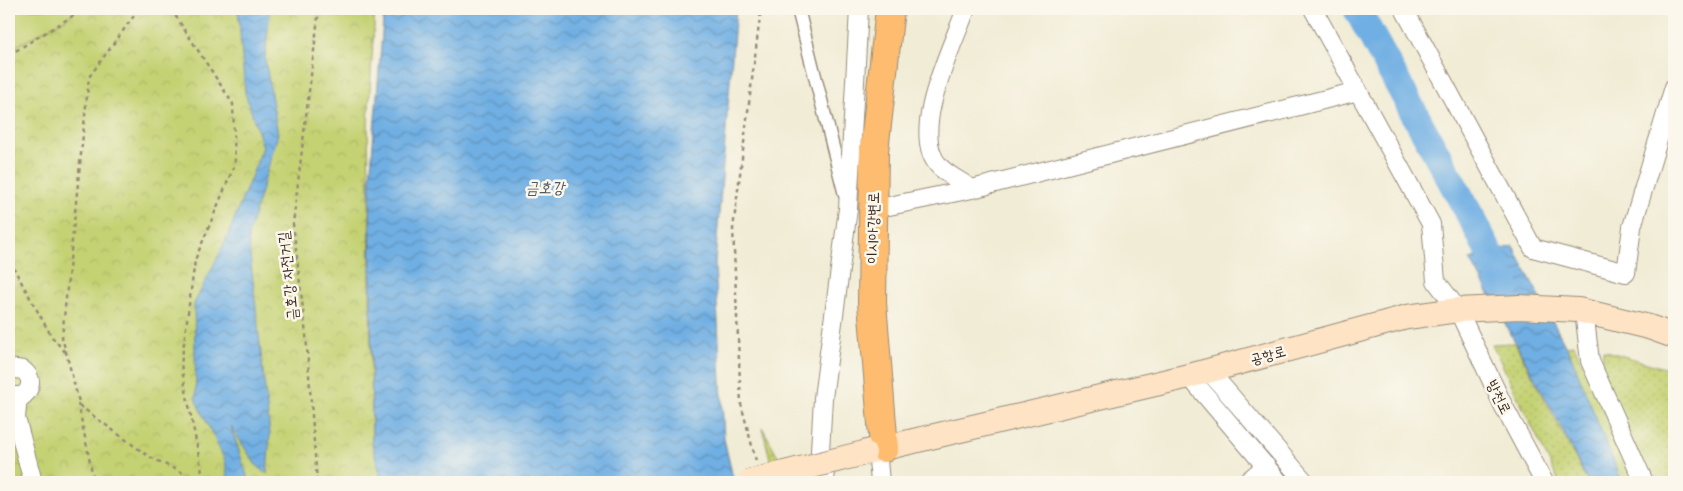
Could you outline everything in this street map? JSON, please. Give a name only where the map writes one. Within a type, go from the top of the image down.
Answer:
[{"type":"highway","name":"이시아강변로","points":[[881,449],[872,303],[874,150],[890,9]]},
{"type":"highway","name":"이시아강변로","points":[[881,449],[888,337],[889,153],[909,9]]},
{"type":"main road","name":"공항로","points":[[753,474],[881,449],[1199,374],[1407,317],[1458,310],[1519,307],[1584,311],[1649,327],[1674,336]]},
{"type":"street","points":[[798,9],[848,210]]},
{"type":"street","points":[[826,482],[820,451],[823,398],[848,210],[859,9]]},
{"type":"street","points":[[966,9],[931,100],[928,146],[940,167],[972,189]]},
{"type":"street","name":"방천로","points":[[1313,9],[1431,224],[1436,281],[1458,310],[1503,405],[1544,482]]},
{"type":"street","points":[[1404,9],[1532,248],[1626,273],[1632,227],[1674,87]]},
{"type":"street","points":[[889,206],[972,189],[1358,91]]},
{"type":"street","points":[[1584,311],[1590,361],[1644,482]]},
{"type":"street","points":[[9,368],[23,370],[30,378],[29,388],[13,397],[16,418],[33,482]]},
{"type":"street","points":[[1199,374],[1279,482]]},
{"type":"street","points":[[1199,374],[1305,482]]},
{"type":"street","points":[[880,482],[881,449]]},
{"type":"street","points":[[1247,482],[1266,466]]},
{"type":"path","points":[[9,55],[84,9]]},
{"type":"path","points":[[139,9],[89,77],[62,337],[80,406],[148,456],[202,482]]},
{"type":"path","points":[[171,9],[232,104],[235,164],[195,260],[181,365],[202,482]]},
{"type":"path","name":"금호강 자전거길","points":[[317,482],[306,335],[293,224],[319,9]]},
{"type":"path","points":[[753,474],[741,404],[733,229],[761,9]]},
{"type":"path","points":[[9,260],[52,337],[66,353],[94,482]]},
{"type":"green space","points":[[9,9],[375,9],[368,124],[372,443],[384,482],[9,482]]},
{"type":"green space","points":[[9,9],[76,9],[67,18],[9,50]]},
{"type":"green space","points":[[1515,343],[1588,482],[1559,482],[1492,344]]},
{"type":"green space","points":[[1574,345],[1638,482],[1622,482],[1566,346]]},
{"type":"green space","points":[[1603,350],[1674,371],[1674,482],[1650,482],[1602,369]]},
{"type":"green space","points":[[762,427],[792,482],[776,482]]},
{"type":"water","points":[[238,9],[270,9],[265,59],[278,134],[248,236],[270,434],[267,474],[255,464],[231,426],[249,482],[228,482],[225,460],[196,401],[194,304],[226,240],[263,147],[245,93]]},
{"type":"water","name":"금호강","points":[[384,9],[736,9],[715,263],[724,439],[734,482],[382,482],[372,443],[370,180]]},
{"type":"water","points":[[1513,246],[1571,356],[1622,482],[1588,482],[1557,419],[1470,259]]},
{"type":"waterway","points":[[1357,9],[1476,226],[1506,288]]}]
